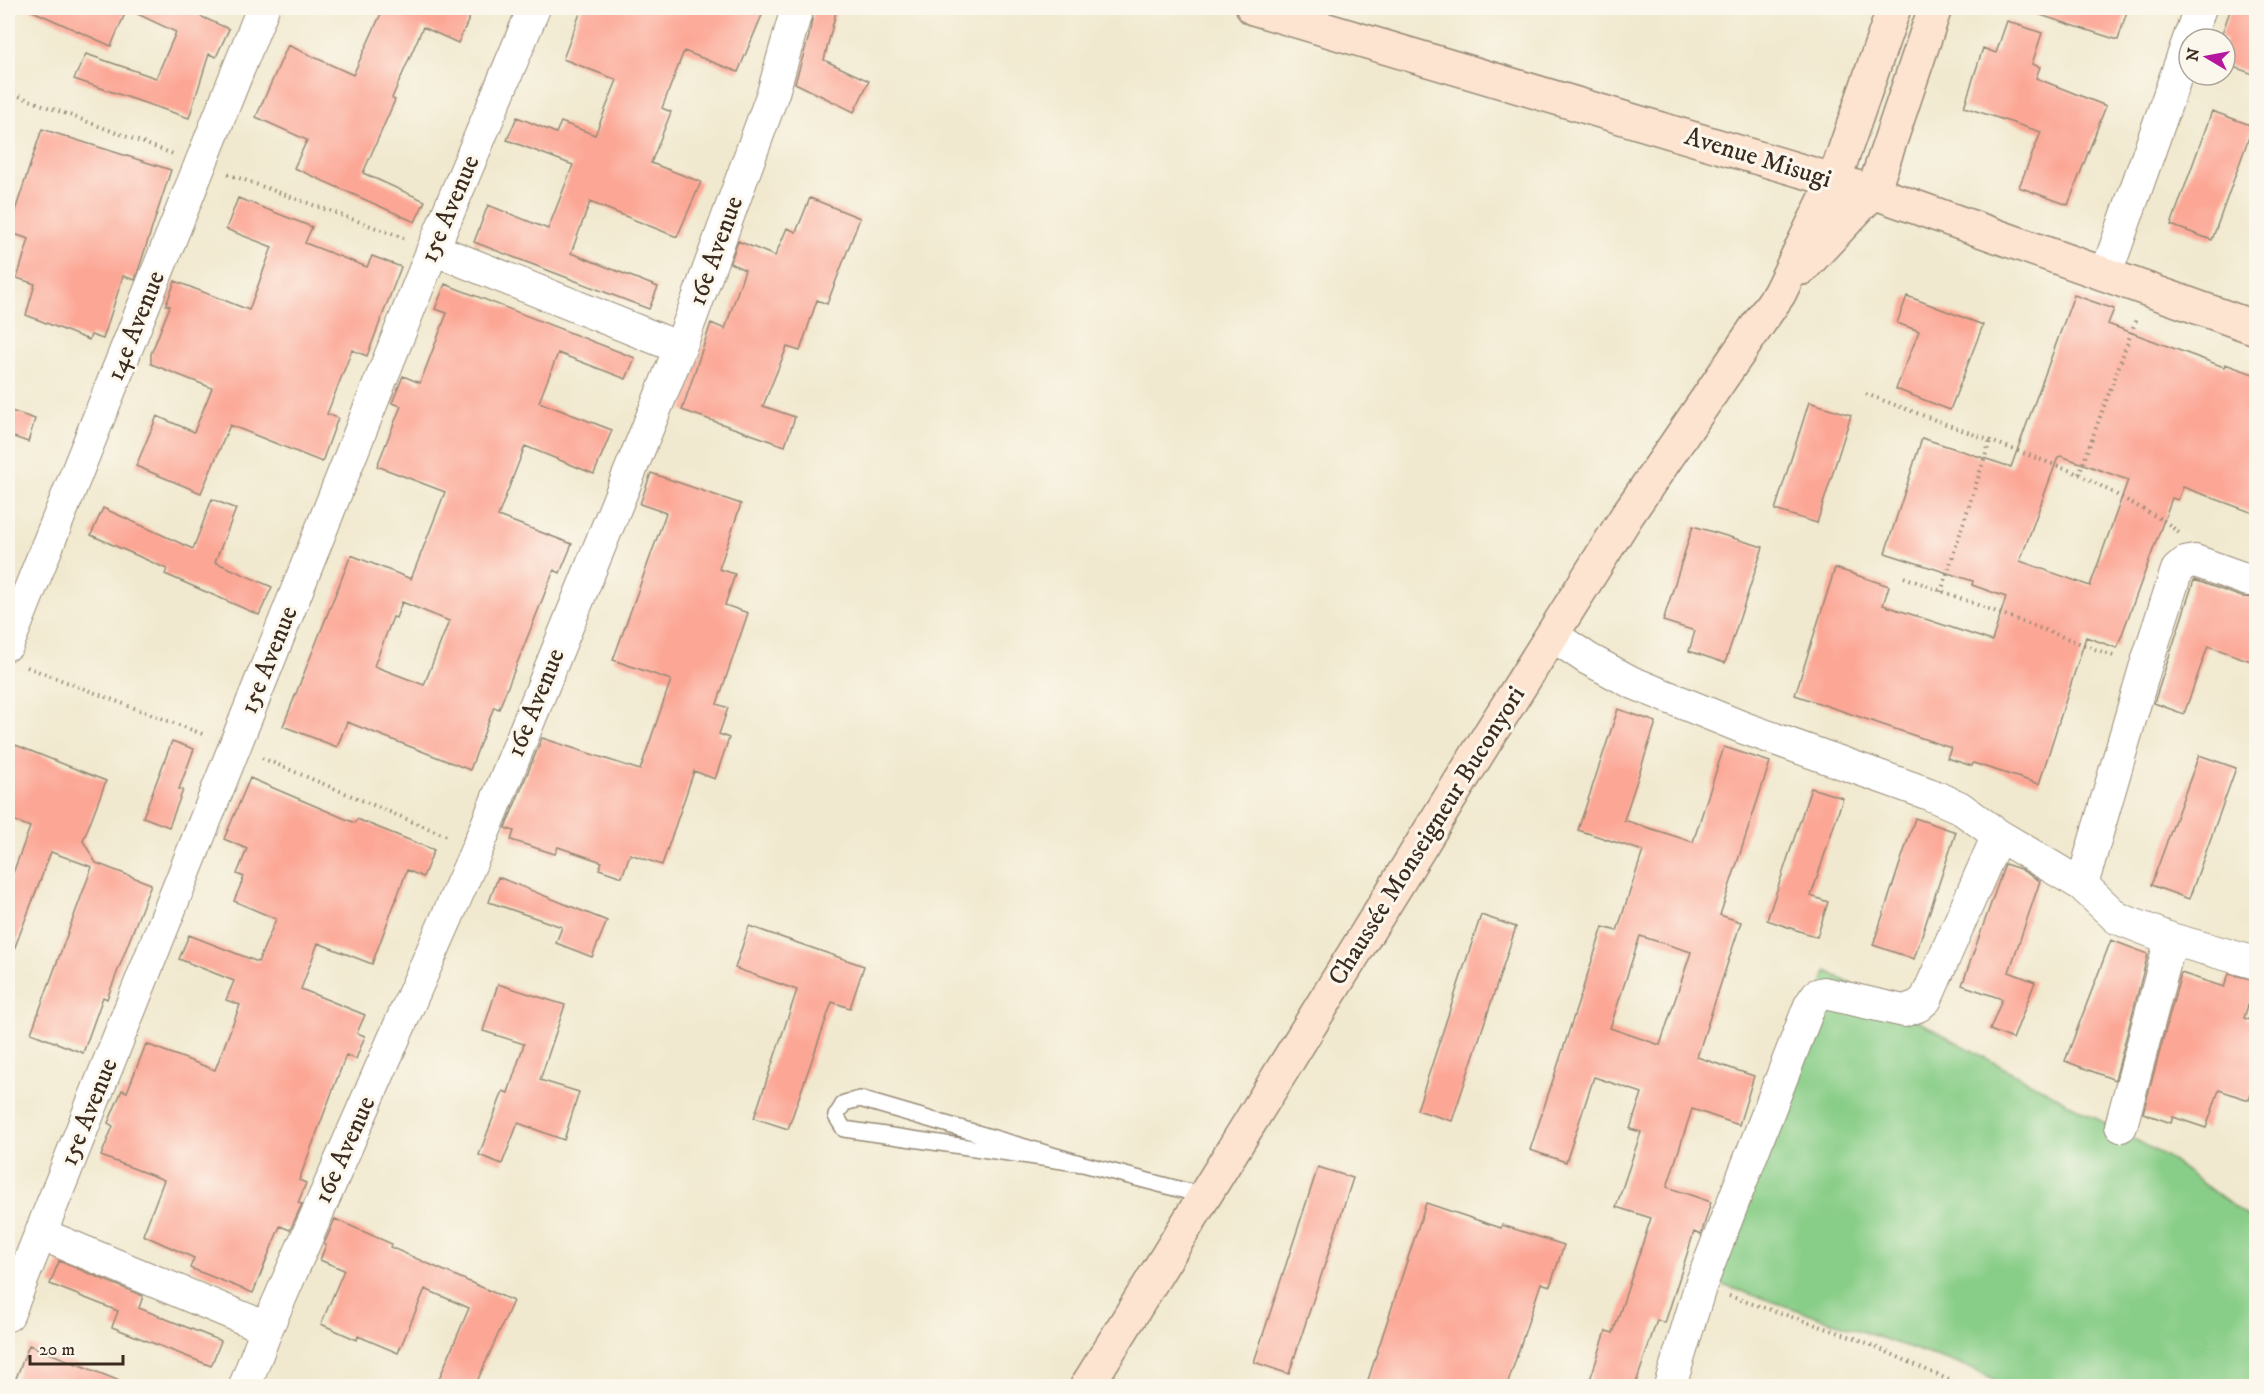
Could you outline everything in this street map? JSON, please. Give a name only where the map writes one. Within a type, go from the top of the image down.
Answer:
[{"type":"street","name":"14e Avenue","points":[[8,644],[263,8]]},
{"type":"street","name":"15e Avenue","points":[[8,1315],[433,249],[534,8]]},
{"type":"street","name":"16e Avenue","points":[[244,1386],[267,1328],[477,849],[680,348],[773,93],[797,8]]},
{"type":"street","name":"Avenue Misugi","points":[[1253,8],[1873,192],[2256,328]]},
{"type":"street","name":"Chaussée Monseigneur Buconyori","points":[[1779,294],[1834,181],[1894,8]]},
{"type":"street","name":"Chaussée Monseigneur Buconyori","points":[[1087,1386],[1628,514],[1779,294],[1873,192],[1935,8]]},
{"type":"street","points":[[2193,27],[2200,8]]},
{"type":"street","points":[[2106,274],[2177,73]]},
{"type":"street","points":[[433,249],[680,348]]},
{"type":"street","points":[[2082,885],[2145,668],[2177,570],[2185,562],[2195,561],[2248,580],[2256,580]]},
{"type":"street","points":[[1552,635],[1588,659],[1631,682],[1744,728],[1929,794],[1959,807],[1998,835],[2082,885],[2117,918],[2170,939],[2256,963]]},
{"type":"street","points":[[1670,1386],[1700,1287],[1810,1005],[1816,995],[1824,993],[1904,1011],[1918,1006],[1926,999],[1998,835]]},
{"type":"street","points":[[2121,1126],[2170,939]]},
{"type":"street","points":[[41,1234],[267,1328]]},
{"type":"lane","points":[[1083,1164],[844,1129],[836,1116],[844,1103],[860,1099],[1083,1164],[1205,1196]]},
{"type":"path","points":[[2079,474],[2148,288]]},
{"type":"path","points":[[1866,394],[2079,474],[2166,522],[2182,535],[2185,562]]},
{"type":"path","points":[[1941,592],[1990,441]]},
{"type":"path","points":[[1904,577],[2145,668]]},
{"type":"path","points":[[1700,1287],[1858,1339],[1962,1386]]},
{"type":"green space","points":[[1827,971],[2165,1156],[2256,1223],[2256,1386],[2004,1386],[1971,1368],[1711,1281]]},
{"type":"building","points":[[26,8],[182,8],[229,29],[216,57],[209,54],[189,118],[74,79],[86,54],[156,78],[176,32],[127,9],[111,46]]},
{"type":"building","points":[[380,8],[474,8],[458,43],[423,27],[392,98],[395,100],[363,173],[425,201],[415,222],[294,168],[307,140],[256,117],[288,45],[353,75],[383,9]]},
{"type":"building","points":[[582,8],[765,8],[738,72],[684,51],[662,108],[671,112],[651,163],[701,182],[677,237],[590,202],[571,253],[658,287],[649,309],[474,242],[488,205],[548,229],[573,165],[507,140],[517,117],[556,133],[561,122],[595,135],[617,80],[563,59]]},
{"type":"building","points":[[814,8],[837,8],[824,60],[869,81],[854,112],[795,83],[809,36]]},
{"type":"building","points":[[2034,8],[2128,8],[2118,40],[2034,13]]},
{"type":"building","points":[[2231,8],[2256,8],[2256,75],[2237,68],[2237,27],[2224,27]]},
{"type":"building","points":[[2007,21],[2042,33],[2032,64],[2040,67],[2036,78],[2106,106],[2068,205],[2019,187],[2041,132],[1964,107],[1983,48],[1996,53]]},
{"type":"building","points":[[2212,111],[2253,126],[2212,240],[2171,225]]},
{"type":"building","points":[[42,129],[171,170],[135,280],[123,276],[103,339],[91,335],[89,340],[26,315],[35,284],[17,278],[29,239],[8,232]]},
{"type":"building","points":[[238,198],[312,227],[305,243],[367,267],[372,256],[401,267],[367,356],[352,350],[327,414],[338,418],[322,462],[230,425],[201,493],[136,466],[157,416],[194,432],[212,388],[151,364],[151,354],[170,306],[166,305],[175,281],[249,310],[272,247],[226,229]]},
{"type":"building","points":[[810,198],[860,218],[827,304],[817,300],[800,351],[787,347],[763,406],[795,417],[785,446],[682,410],[711,323],[725,329],[745,270],[730,263],[738,241],[775,256],[787,228],[796,232]]},
{"type":"building","points":[[445,284],[635,358],[626,379],[558,353],[539,402],[612,430],[594,474],[525,446],[498,516],[572,544],[560,573],[554,570],[499,709],[494,707],[470,770],[347,722],[337,747],[283,726],[351,555],[411,579],[445,492],[377,466],[401,406],[392,403],[403,376],[420,383],[447,313],[435,309]],"holes":[[[402,602],[449,621],[424,685],[374,666],[393,617],[396,618]]]},
{"type":"building","points":[[2074,295],[2114,309],[2108,324],[2224,367],[2225,364],[2256,375],[2256,514],[2183,487],[2178,500],[2172,498],[2117,648],[2086,637],[2039,784],[1973,763],[1972,766],[1947,758],[1951,748],[1795,695],[1835,568],[1889,586],[1883,605],[1992,641],[2006,597],[1972,585],[1973,581],[1885,553],[1922,438],[2011,467]],"holes":[[[2061,456],[2128,480],[2090,586],[2020,561],[2058,457]]]},
{"type":"building","points":[[1907,296],[1983,325],[1950,410],[1896,389],[1919,331],[1897,323]]},
{"type":"building","points":[[1809,402],[1851,415],[1817,523],[1775,510]]},
{"type":"building","points":[[8,410],[35,419],[28,442],[8,435]]},
{"type":"building","points":[[651,473],[741,504],[719,569],[735,574],[725,605],[748,613],[717,704],[728,708],[719,734],[729,738],[715,779],[694,771],[662,865],[630,854],[622,877],[599,869],[602,862],[558,847],[555,854],[511,840],[514,831],[505,828],[542,738],[640,770],[671,680],[613,660],[666,513],[640,504]]},
{"type":"building","points":[[212,499],[236,509],[215,562],[272,587],[259,615],[165,574],[167,569],[91,535],[103,508],[193,549]]},
{"type":"building","points":[[1693,526],[1763,547],[1725,663],[1689,651],[1695,631],[1663,621]]},
{"type":"building","points":[[2194,580],[2242,597],[2256,598],[2256,663],[2208,646],[2184,714],[2154,703]]},
{"type":"building","points":[[1618,709],[1656,722],[1624,820],[1693,842],[1724,747],[1770,762],[1720,915],[1741,922],[1697,1057],[1754,1076],[1739,1125],[1692,1109],[1667,1187],[1711,1202],[1701,1235],[1694,1232],[1665,1323],[1657,1320],[1635,1386],[1588,1386],[1606,1331],[1613,1333],[1651,1218],[1616,1207],[1641,1132],[1630,1129],[1642,1093],[1594,1077],[1566,1162],[1530,1150],[1603,927],[1617,931],[1643,851],[1578,830]],"holes":[[[1640,936],[1691,952],[1660,1045],[1610,1028]]]},
{"type":"building","points":[[172,741],[194,749],[179,789],[183,790],[169,827],[143,817]]},
{"type":"building","points":[[8,742],[106,781],[83,841],[96,863],[151,884],[107,999],[103,997],[83,1053],[31,1033],[92,867],[51,852],[10,960],[8,959],[8,887],[30,827],[8,818]]},
{"type":"building","points":[[2199,755],[2236,768],[2189,899],[2151,885]]},
{"type":"building","points":[[250,778],[355,823],[357,819],[434,850],[423,877],[407,870],[372,964],[318,943],[301,989],[365,1015],[357,1033],[365,1036],[356,1059],[346,1055],[299,1180],[306,1183],[298,1203],[302,1204],[290,1230],[280,1226],[253,1293],[190,1268],[194,1258],[143,1235],[164,1180],[101,1156],[113,1126],[108,1123],[122,1090],[127,1092],[146,1044],[215,1070],[240,1005],[226,1000],[234,981],[179,959],[189,935],[258,962],[276,919],[234,901],[244,877],[237,874],[247,849],[224,839]]},
{"type":"building","points":[[1811,788],[1843,798],[1811,896],[1828,902],[1817,937],[1767,920]]},
{"type":"building","points":[[1915,818],[1956,832],[1914,959],[1873,945]]},
{"type":"building","points":[[2005,864],[2020,869],[2040,881],[2009,972],[2035,982],[2013,1039],[1990,1030],[2002,999],[1962,985]]},
{"type":"building","points":[[498,877],[607,921],[592,957],[556,943],[562,927],[489,902]]},
{"type":"building","points":[[1481,915],[1516,927],[1452,1121],[1417,1110]]},
{"type":"building","points":[[749,926],[864,966],[850,1008],[832,1002],[788,1129],[754,1118],[797,990],[735,968]]},
{"type":"building","points":[[2111,940],[2148,954],[2115,1080],[2065,1061]]},
{"type":"building","points":[[2181,973],[2224,987],[2229,974],[2256,980],[2244,1018],[2256,1022],[2256,1078],[2249,1100],[2219,1090],[2206,1128],[2173,1117],[2171,1123],[2143,1113]]},
{"type":"building","points":[[498,984],[565,1005],[540,1080],[579,1092],[564,1140],[518,1123],[502,1164],[479,1155],[503,1091],[508,1093],[524,1044],[483,1031]]},
{"type":"building","points":[[1318,1167],[1353,1178],[1289,1374],[1254,1362]]},
{"type":"building","points":[[1426,1203],[1501,1228],[1502,1225],[1564,1245],[1550,1286],[1541,1283],[1507,1386],[1366,1386]]},
{"type":"building","points":[[335,1219],[392,1244],[390,1247],[513,1301],[475,1386],[436,1386],[469,1308],[425,1289],[398,1353],[358,1336],[357,1340],[321,1324],[344,1270],[320,1260]]},
{"type":"building","points":[[59,1261],[143,1296],[139,1308],[221,1341],[211,1366],[112,1327],[118,1311],[50,1284]]},
{"type":"building","points":[[29,1345],[130,1385],[13,1386]]}]
